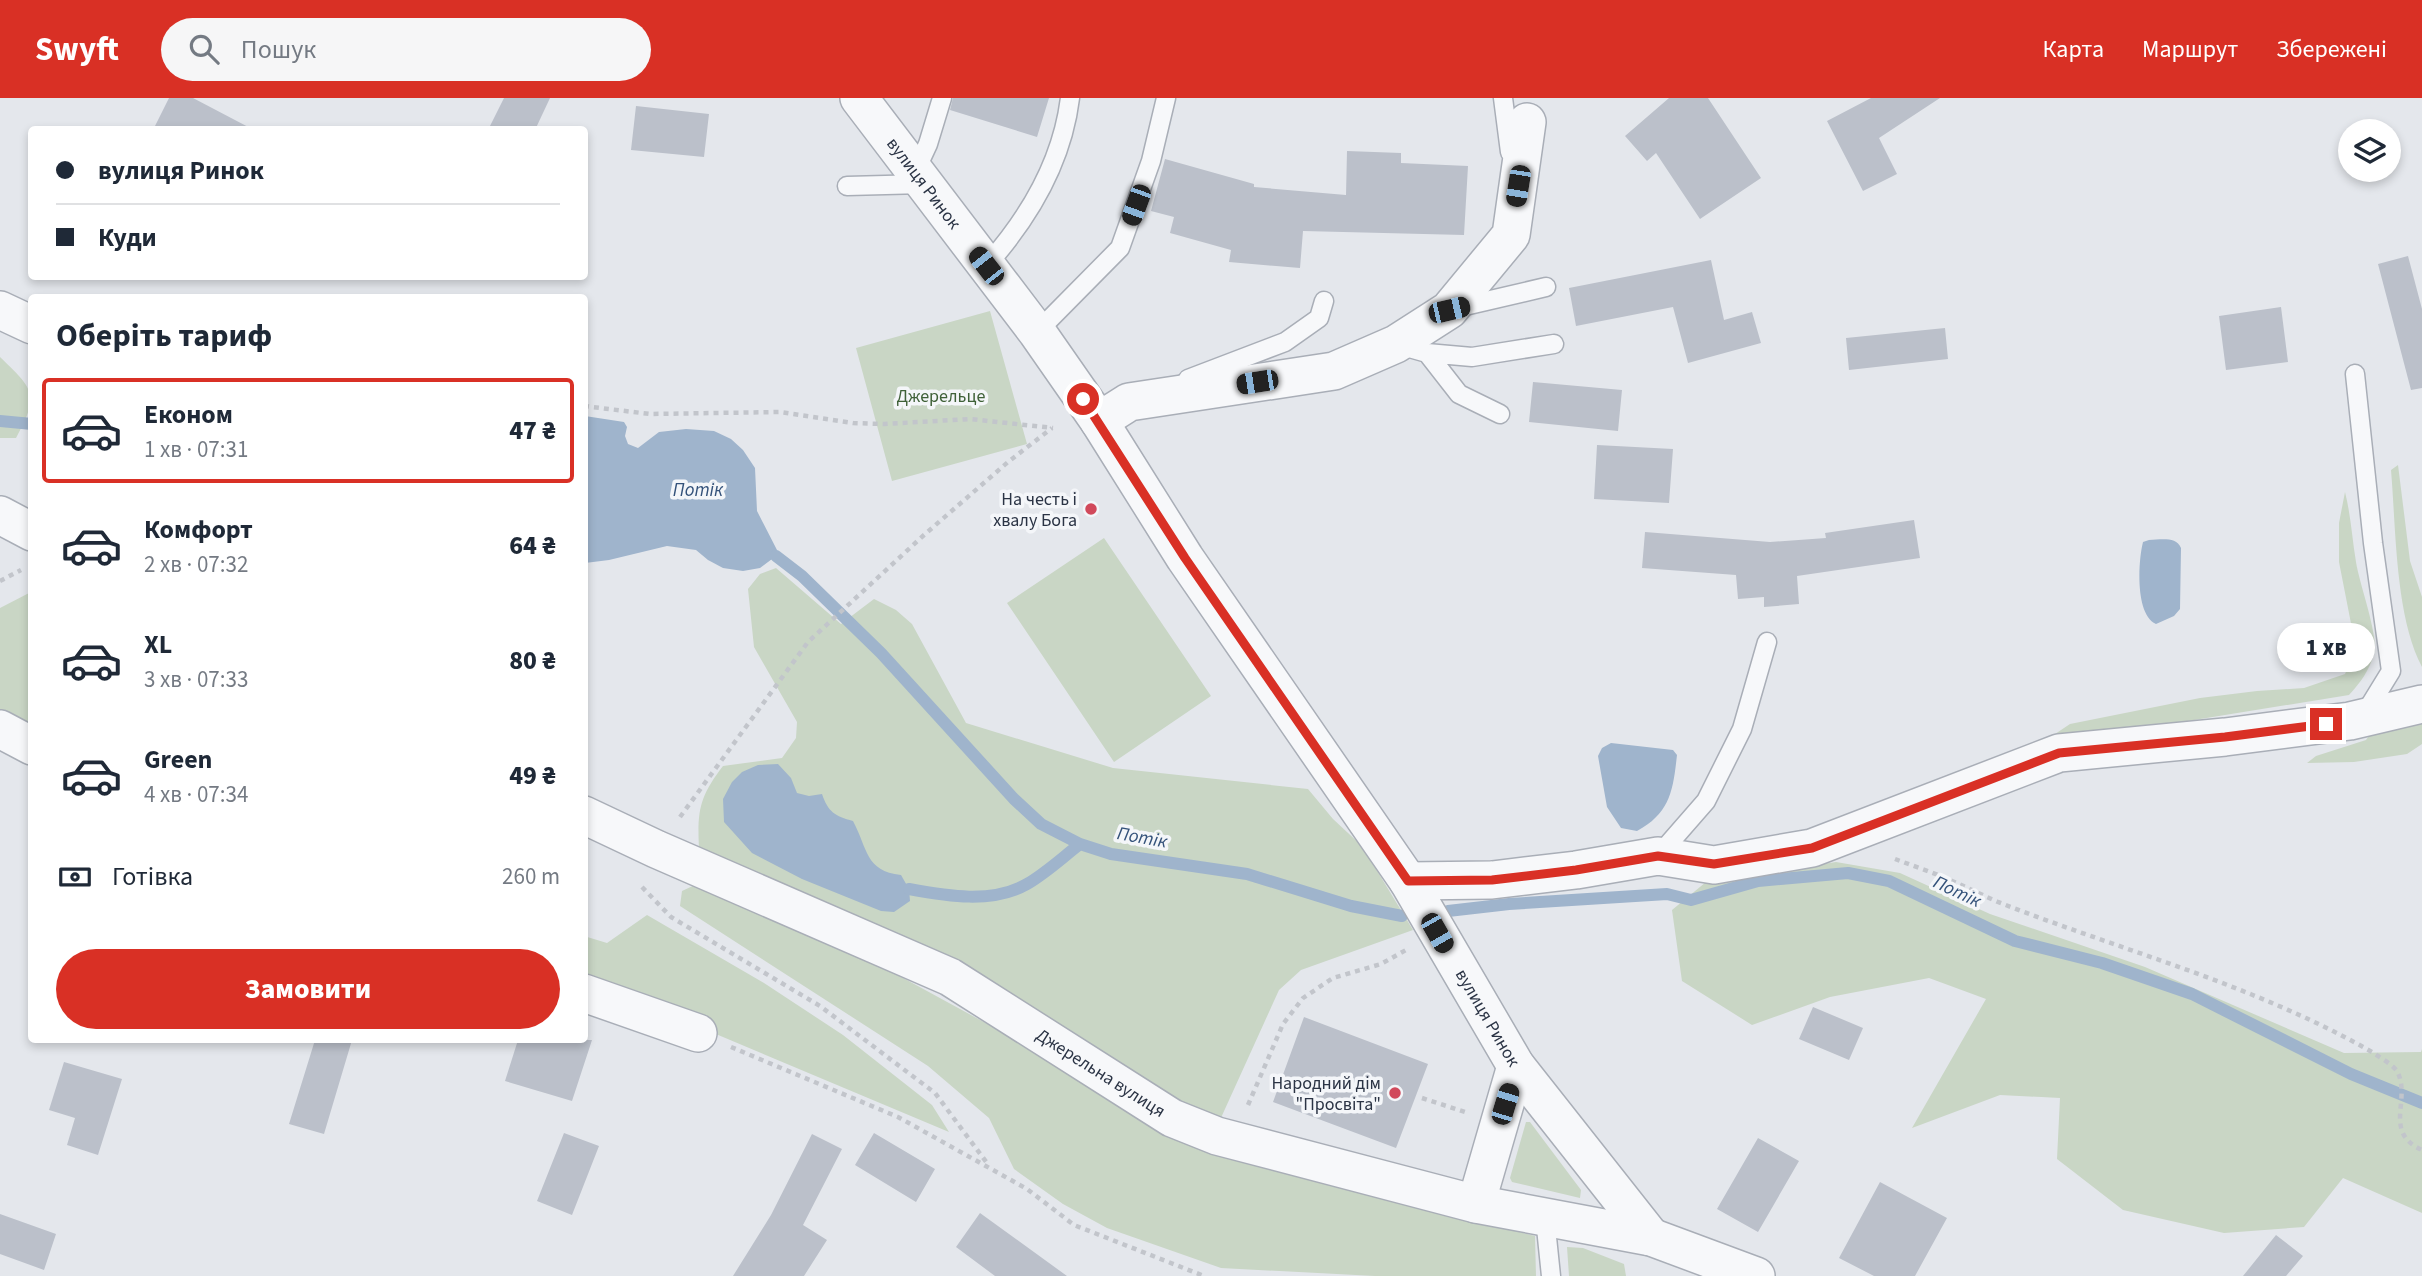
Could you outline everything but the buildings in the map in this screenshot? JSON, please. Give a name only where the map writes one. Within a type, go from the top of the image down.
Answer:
[{"type":"street","name":"вулиця Ринок","points":[[859,98],[1037,332],[1114,411],[1185,558],[1408,881],[1516,1066],[1651,1237]]},
{"type":"street","points":[[1114,411],[1335,371],[1411,348],[1449,310],[1511,235],[1518,186],[1515,110]]},
{"type":"street","points":[[0,310],[28,323]]},
{"type":"street","points":[[0,515],[28,530]]},
{"type":"street","points":[[1408,881],[1492,880],[1576,870],[1658,856],[1714,864],[1812,848],[2059,753],[2225,737],[2362,719],[2422,704]]},
{"type":"street","points":[[0,729],[28,744]]},
{"type":"street","name":"Джерельна вулиця","points":[[588,817],[950,977],[1172,1118],[1232,1140],[1476,1204],[1651,1237],[1756,1276]]},
{"type":"street","points":[[588,994],[698,1033]]},
{"type":"street","points":[[1476,1204],[1516,1066]]},
{"type":"lane","points":[[847,186],[919,178],[942,98]]},
{"type":"lane","points":[[986,266],[1012,237],[1046,179],[1059,151],[1070,98]]},
{"type":"lane","points":[[1037,332],[1120,248],[1151,162],[1166,98]]},
{"type":"lane","points":[[1449,310],[1546,287]]},
{"type":"lane","points":[[1114,411],[1285,342],[1319,318],[1324,301]]},
{"type":"lane","points":[[1411,348],[1472,357],[1554,344]]},
{"type":"lane","points":[[1411,348],[1459,394],[1500,414]]},
{"type":"lane","points":[[2355,374],[2373,543],[2391,671],[2362,719]]},
{"type":"lane","points":[[1658,856],[1706,801],[1742,729],[1767,642]]},
{"type":"lane","points":[[1545,1219],[1551,1276]]},
{"type":"path","points":[[588,406],[650,414],[780,412],[853,423],[970,419],[1052,428],[1114,411]]},
{"type":"path","points":[[656,849],[808,642],[1008,462],[1052,428]]},
{"type":"path","points":[[0,581],[28,566]]},
{"type":"path","points":[[1843,836],[1998,902],[2135,951],[2306,1019],[2373,1053],[2395,1068],[2401,1083],[2399,1125],[2410,1144],[2422,1150]]},
{"type":"path","points":[[638,883],[671,917],[820,1006],[935,1093],[989,1167]]},
{"type":"path","points":[[1232,1140],[1283,1024],[1303,998],[1333,978],[1381,964],[1437,933]]},
{"type":"path","points":[[698,1033],[898,1117],[1027,1189],[1074,1225],[1204,1276]]},
{"type":"green space","name":"Джерельце","points":[[990,311],[1027,444],[892,481],[856,348]]},
{"type":"green space","points":[[0,357],[28,390],[28,411],[16,438],[0,438]]},
{"type":"green space","points":[[2398,465],[2410,561],[2422,597],[2422,667],[2406,623],[2398,571],[2391,470]]},
{"type":"green space","points":[[2345,492],[2356,562],[2375,645],[2367,671],[2349,695],[2188,721],[2075,733],[2040,744],[2070,724],[2200,698],[2304,688],[2345,674],[2356,649],[2339,562],[2339,523]]},
{"type":"green space","points":[[1104,538],[1211,696],[1114,762],[1007,603]]},
{"type":"green space","points":[[776,568],[841,624],[874,599],[896,610],[912,624],[966,723],[1113,768],[1308,789],[1333,819],[1362,846],[1413,930],[1301,970],[1279,990],[1220,1120],[1197,1112],[699,848],[702,804],[709,786],[723,766],[782,758],[796,738],[797,722],[754,647],[748,589],[760,574]]},
{"type":"green space","points":[[28,594],[28,728],[0,709],[0,608]]},
{"type":"green space","points":[[2422,718],[2422,744],[2407,754],[2354,762],[2307,763],[2316,756],[2366,740],[2371,733]]},
{"type":"green space","points":[[1836,862],[1900,873],[1990,914],[2145,967],[2344,1053],[2421,1052],[2422,1049],[2422,1213],[2343,1178],[2304,1227],[2224,1233],[2123,1210],[2057,1159],[2060,1098],[2000,1095],[1912,1128],[1986,999],[1929,978],[1830,997],[1752,1025],[1682,981],[1672,910],[1706,882]]},
{"type":"green space","points":[[697,884],[839,943],[993,1027],[1157,1130],[1259,1165],[1535,1236],[1536,1276],[1375,1276],[1221,1268],[1107,1228],[1063,1204],[1014,1169],[989,1118],[928,1066],[680,906],[682,891]]},
{"type":"green space","points":[[647,915],[764,983],[843,1035],[932,1105],[949,1132],[588,980],[588,937],[607,943]]},
{"type":"green space","points":[[1526,1122],[1530,1122],[1581,1190],[1580,1198],[1512,1182],[1510,1178]]},
{"type":"green space","points":[[1567,1247],[1583,1248],[1624,1264],[1626,1276],[1569,1276]]},
{"type":"water","name":"Потік","points":[[588,416],[624,422],[628,444],[638,448],[659,432],[686,429],[714,431],[731,439],[743,450],[755,468],[757,511],[777,550],[776,556],[760,568],[743,571],[723,568],[696,550],[667,546],[588,563]]},
{"type":"water","points":[[2172,540],[2181,548],[2180,609],[2174,616],[2156,624],[2144,610],[2140,587],[2143,542]]},
{"type":"water","points":[[1611,743],[1673,750],[1677,755],[1668,800],[1657,817],[1637,831],[1621,828],[1607,807],[1598,756],[1602,748]]},
{"type":"water","points":[[778,764],[791,778],[797,793],[809,796],[822,794],[833,812],[853,821],[869,857],[880,869],[901,875],[909,889],[910,901],[894,912],[881,911],[802,879],[752,853],[724,822],[723,799],[732,782],[742,772],[758,765]]},
{"type":"waterway","points":[[0,421],[28,424]]},
{"type":"waterway","name":"Потік","points":[[776,556],[802,576],[881,653],[1014,799],[1041,824],[1080,844],[1111,854],[1247,874],[1351,906],[1402,916]]},
{"type":"waterway","points":[[909,889],[969,897],[999,894],[1034,880],[1080,844]]},
{"type":"waterway","name":"Потік","points":[[1448,911],[1509,904],[1667,894],[1691,900],[1758,881],[1848,873],[1889,881],[2015,941],[2102,963],[2192,994],[2351,1074],[2422,1103]]},
{"type":"place","name":"На честь і хвалу Бога","points":[[1091,509]]},
{"type":"place","name":"Народний дім \"Просвіта\"","points":[[1395,1093]]},
{"type":"route","points":[[1083,399],[1185,558],[1408,881],[1492,880],[1576,870],[1658,856],[1714,864],[1812,848],[2059,753],[2326,724]]}]
